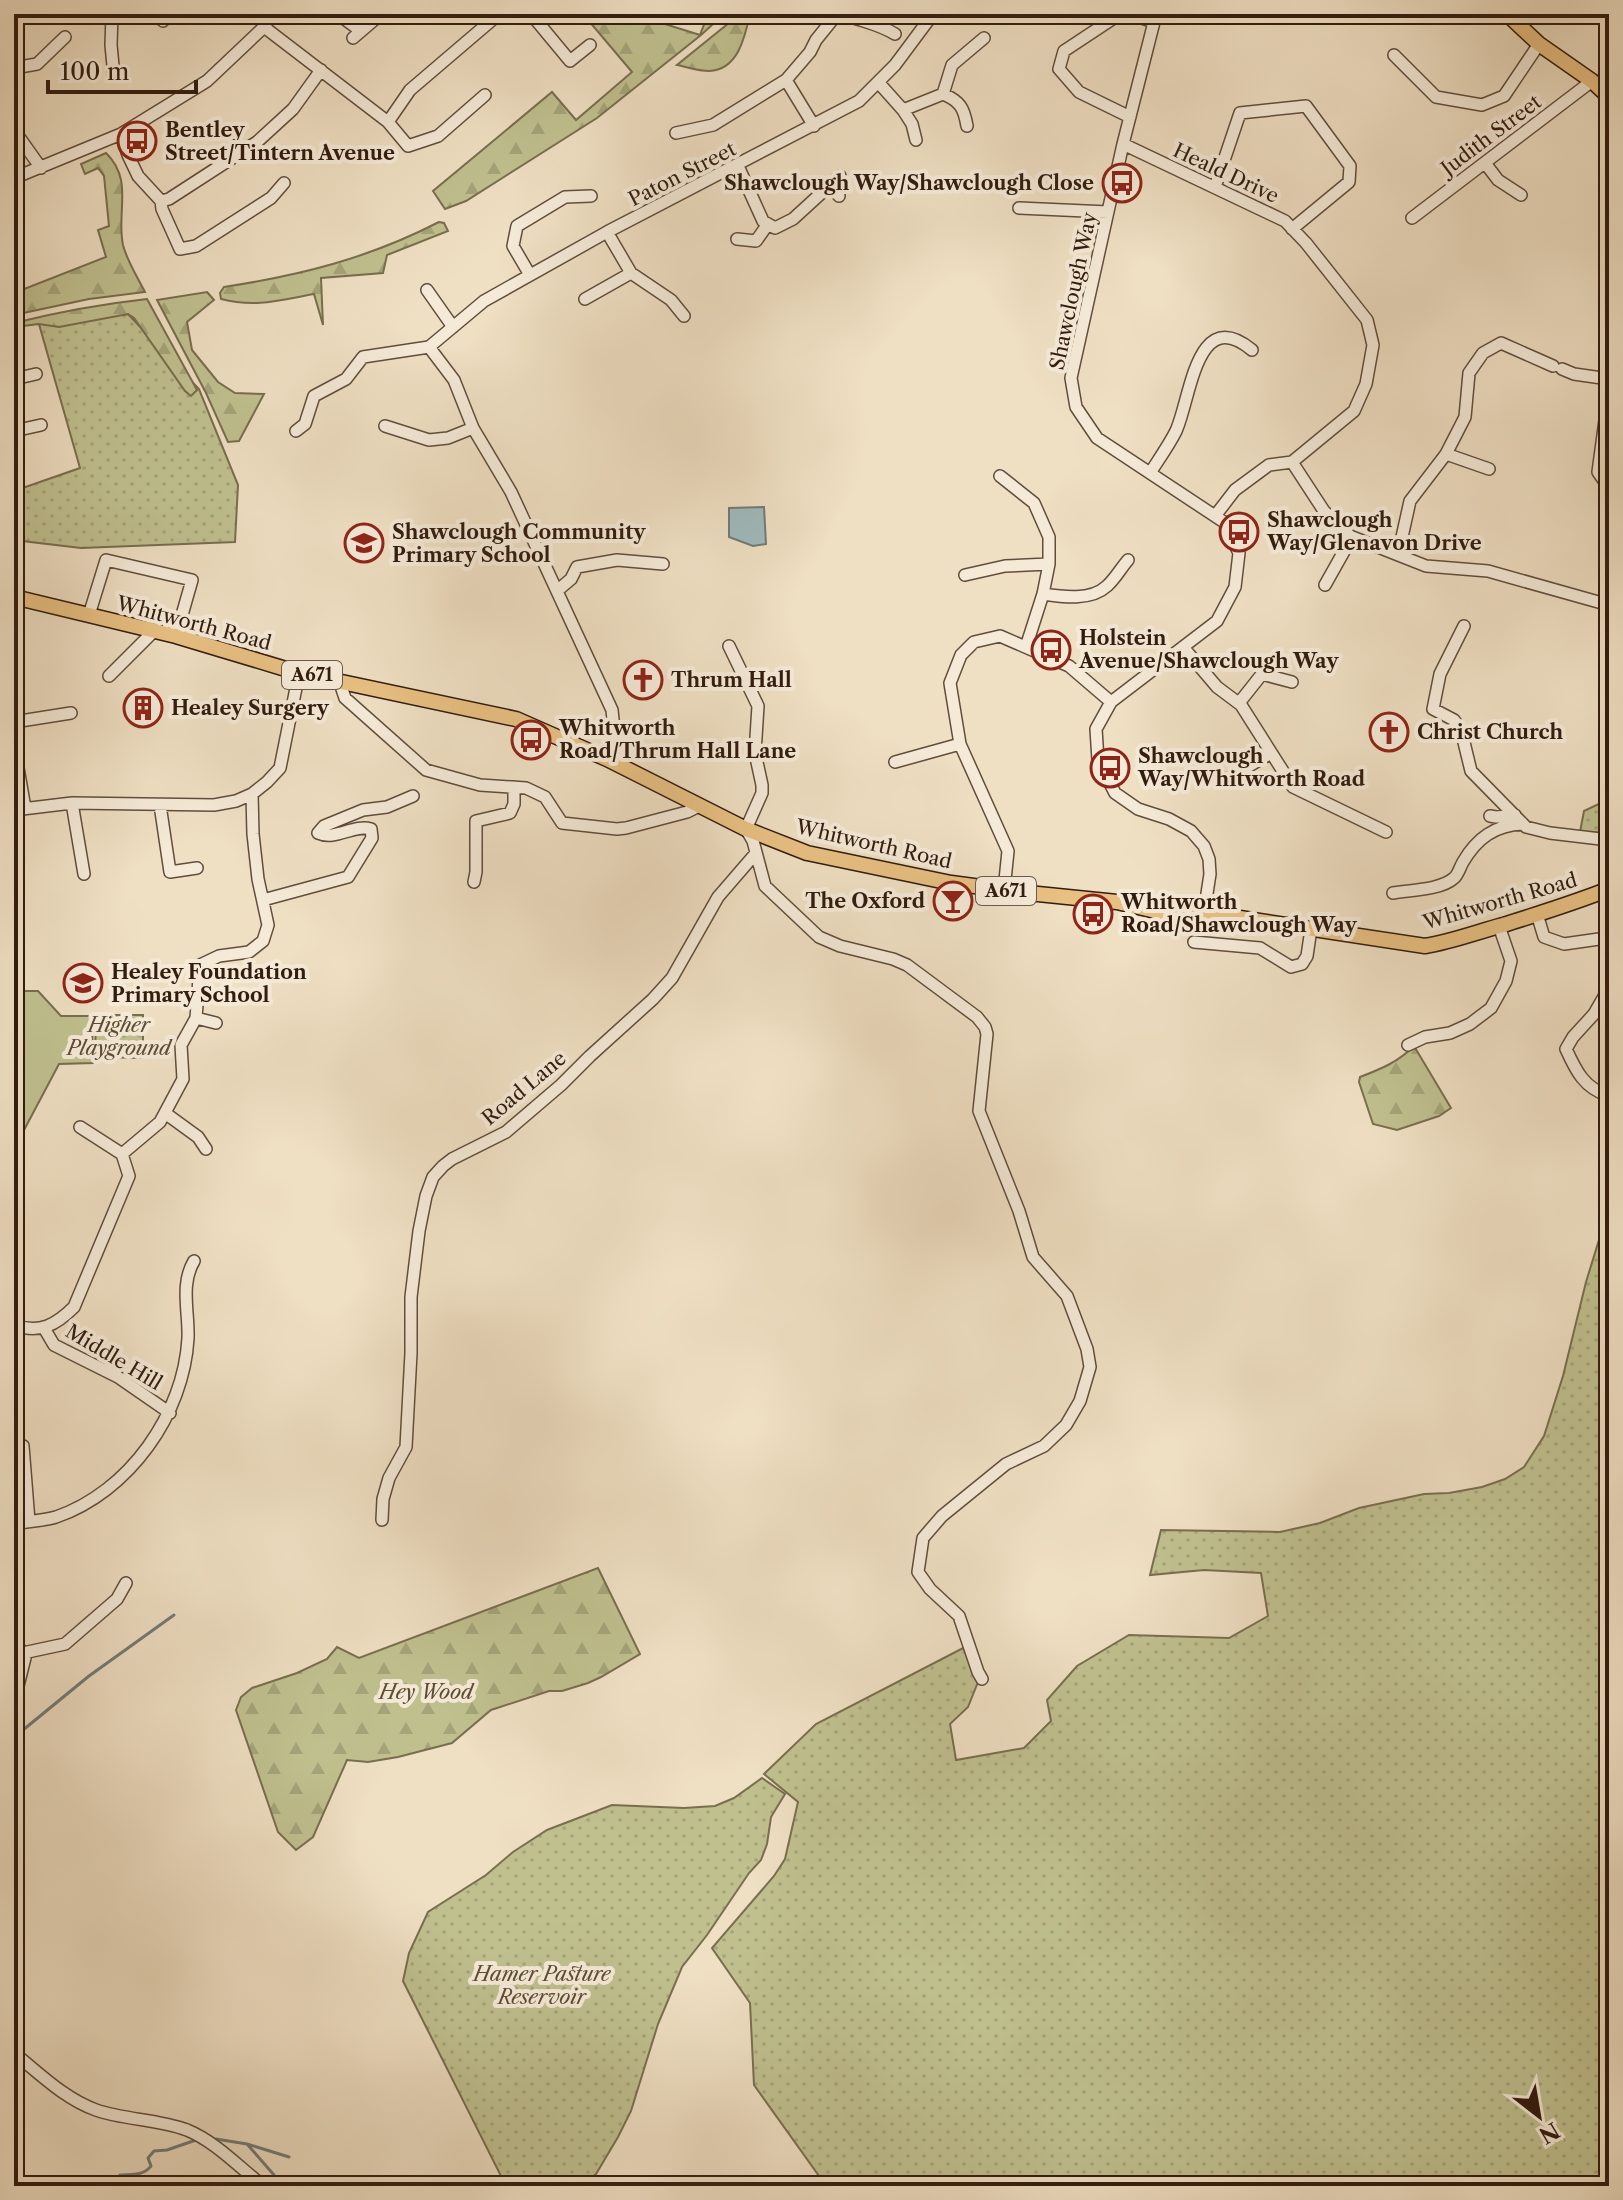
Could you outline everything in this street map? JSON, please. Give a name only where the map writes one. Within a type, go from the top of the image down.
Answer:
[{"type":"main road","points":[[1507,14],[1539,44],[1592,81],[1609,97]]},
{"type":"main road","name":"Whitworth Road","points":[[14,597],[176,636],[299,673],[516,719],[607,759],[746,829],[807,853],[951,883],[1117,902],[1164,913],[1194,911],[1425,946],[1499,926],[1609,889]]},
{"type":"street","points":[[112,14],[114,76]]},
{"type":"street","points":[[14,178],[121,134],[207,81],[264,27],[272,14]]},
{"type":"street","points":[[338,14],[357,35],[381,14]]},
{"type":"street","points":[[388,122],[410,90],[499,14]]},
{"type":"street","points":[[531,14],[570,61],[590,45]]},
{"type":"street","points":[[676,133],[713,125],[786,80],[840,14],[879,24],[895,34]]},
{"type":"street","name":"Paton Street","points":[[429,347],[484,301],[607,232],[859,101],[895,65],[933,14]]},
{"type":"street","points":[[1120,14],[1064,51],[1059,69],[1079,92],[1130,117]]},
{"type":"street","points":[[1130,14],[1156,18]]},
{"type":"street","name":"Shawclough Way","points":[[1111,702],[1217,621],[1235,587],[1239,553],[1224,522],[1097,438],[1076,407],[1071,378],[1123,144],[1156,18]]},
{"type":"street","points":[[264,27],[388,122],[408,146],[438,136],[485,95]]},
{"type":"street","points":[[14,68],[37,64],[65,37]]},
{"type":"street","points":[[943,94],[952,65],[984,38]]},
{"type":"street","points":[[1394,55],[1436,97],[1482,105],[1504,96],[1539,44]]},
{"type":"street","points":[[161,201],[169,199],[257,142],[293,109],[321,70]]},
{"type":"street","points":[[786,80],[814,126]]},
{"type":"street","name":"Judith Street","points":[[1412,218],[1592,81]]},
{"type":"street","points":[[878,82],[903,110],[912,124],[916,140]]},
{"type":"street","points":[[903,110],[943,94],[957,100],[965,111],[967,126]]},
{"type":"street","points":[[1215,187],[1240,113],[1306,106],[1350,166],[1349,182],[1292,229]]},
{"type":"street","points":[[14,130],[41,168]]},
{"type":"street","points":[[121,134],[138,176],[161,201],[180,249],[196,246],[271,198],[284,183]]},
{"type":"street","name":"Heald Drive","points":[[1123,144],[1285,221],[1367,320],[1373,345],[1366,384],[1354,411],[1292,462],[1269,465],[1235,490],[1215,516]]},
{"type":"street","points":[[1485,163],[1498,180],[1521,195]]},
{"type":"street","points":[[738,166],[763,221],[775,228],[793,219],[840,176]]},
{"type":"street","points":[[830,185],[839,196]]},
{"type":"street","points":[[530,275],[513,246],[517,226],[565,197],[591,196]]},
{"type":"street","points":[[1019,208],[1108,212]]},
{"type":"street","points":[[737,239],[756,241],[768,224]]},
{"type":"street","points":[[607,232],[631,273],[671,300],[684,316]]},
{"type":"street","points":[[585,299],[631,273]]},
{"type":"street","points":[[427,290],[453,327]]},
{"type":"street","points":[[1150,473],[1176,430],[1204,350],[1211,342],[1230,336],[1252,350]]},
{"type":"street","points":[[1398,555],[1410,501],[1446,454],[1465,417],[1469,373],[1483,353],[1501,343],[1574,374],[1609,379]]},
{"type":"street","points":[[304,428],[314,396],[346,379],[363,357],[429,347],[454,380],[473,428],[511,492],[612,710],[614,729],[607,759]]},
{"type":"street","points":[[14,379],[36,374]]},
{"type":"street","points":[[1609,391],[1598,472],[1609,488]]},
{"type":"street","points":[[14,431],[41,425]]},
{"type":"street","points":[[385,426],[429,440],[448,438],[473,428]]},
{"type":"street","points":[[1446,454],[1489,469]]},
{"type":"street","points":[[1292,462],[1324,511],[1352,537],[1426,566],[1488,571],[1609,605]]},
{"type":"street","points":[[1000,476],[1034,503],[1049,537],[1049,564],[1043,594],[1026,647]]},
{"type":"street","points":[[1325,585],[1352,537]]},
{"type":"street","points":[[89,615],[106,560],[192,580],[176,636]]},
{"type":"street","points":[[558,590],[571,579],[577,567],[617,560],[663,564]]},
{"type":"street","points":[[1043,594],[1082,597],[1106,588],[1128,560]]},
{"type":"street","points":[[965,575],[1005,566],[1049,564]]},
{"type":"street","points":[[1464,626],[1440,674],[1433,709],[1454,720],[1461,730],[1469,768],[1526,827],[1609,840]]},
{"type":"street","points":[[109,676],[154,631]]},
{"type":"street","points":[[1004,890],[1008,851],[960,744],[950,683],[961,655],[974,642],[1000,636],[1069,666],[1111,702],[1096,729],[1098,760],[1115,793],[1138,809],[1169,819],[1191,831],[1204,846],[1210,874],[1204,913]]},
{"type":"street","points":[[729,646],[758,706],[755,753],[762,793],[746,829],[765,886],[819,937],[907,965],[977,1017],[985,1027],[987,1034],[979,1111],[1019,1211],[1033,1257],[1067,1296],[1087,1349],[1090,1367],[1080,1401],[1066,1425],[1044,1446],[1006,1464],[971,1491],[942,1516],[923,1538],[918,1572],[930,1589],[959,1616],[982,1679]]},
{"type":"street","points":[[1183,647],[1217,687],[1239,703],[1293,787],[1386,832]]},
{"type":"street","points":[[14,745],[19,809],[72,803],[214,805],[236,801],[252,794],[280,768],[299,673]]},
{"type":"street","points":[[1239,703],[1262,674],[1292,682]]},
{"type":"street","points":[[339,680],[345,698],[426,770],[480,785],[526,788],[545,797],[562,823],[617,829],[687,812],[699,806]]},
{"type":"street","points":[[14,722],[71,713]]},
{"type":"street","points":[[895,763],[960,744]]},
{"type":"street","points":[[1210,773],[1227,779],[1271,753]]},
{"type":"street","points":[[474,882],[476,821],[510,813],[514,804],[514,787]]},
{"type":"street","points":[[122,1154],[160,1122],[183,1079],[181,1045],[196,1018],[200,965],[219,956],[249,952],[263,941],[268,925],[253,834],[252,794]]},
{"type":"street","points":[[263,900],[348,877],[372,838],[371,829],[362,827],[327,836],[318,833],[320,829],[363,810],[387,807],[413,796]]},
{"type":"street","points":[[72,803],[84,874]]},
{"type":"street","points":[[160,805],[170,872],[197,868]]},
{"type":"street","points":[[1490,816],[1519,820]]},
{"type":"street","points":[[1393,893],[1433,887],[1455,878],[1473,845],[1486,834],[1519,820]]},
{"type":"street","name":"Road Lane","points":[[382,1520],[383,1499],[389,1478],[406,1447],[411,1297],[419,1231],[433,1177],[452,1159],[506,1132],[653,999],[672,978],[718,897],[756,853]]},
{"type":"street","points":[[1537,914],[1544,937],[1564,944],[1599,939],[1609,942]]},
{"type":"street","points":[[1408,1045],[1425,1037],[1450,1033],[1470,1024],[1491,1008],[1506,981],[1511,961],[1499,926]]},
{"type":"street","points":[[1194,942],[1260,948],[1291,967],[1302,964],[1307,956],[1311,929]]},
{"type":"street","points":[[1609,988],[1594,1014],[1566,1049],[1577,1074],[1598,1093],[1609,1096]]},
{"type":"street","points":[[196,1018],[216,1023]]},
{"type":"street","points":[[165,1113],[198,1137],[206,1149]]},
{"type":"street","points":[[14,1325],[25,1329],[44,1328],[60,1321],[74,1307],[129,1176],[122,1154],[80,1127]]},
{"type":"street","points":[[14,1524],[56,1517],[98,1496],[135,1464],[170,1413],[181,1383],[188,1340],[186,1274],[194,1261]]},
{"type":"street","name":"Middle Hill","points":[[44,1328],[54,1345],[118,1377],[170,1413]]},
{"type":"street","points":[[14,1443],[23,1446],[29,1521]]},
{"type":"street","points":[[23,1653],[65,1644],[117,1599],[126,1583]]},
{"type":"street","points":[[14,1639],[25,1658],[14,1702]]},
{"type":"street","points":[[14,2053],[73,2100],[98,2111],[187,2130],[207,2141],[263,2186]]},
{"type":"green space","points":[[583,14],[633,14],[700,35],[708,14],[724,14],[701,35],[597,118],[466,201],[445,209],[433,191],[552,92],[576,120],[632,72]]},
{"type":"green space","points":[[740,14],[750,14],[746,32],[738,51],[727,65],[709,71],[677,65]]},
{"type":"green space","points":[[106,153],[114,163],[122,185],[123,245],[145,292],[89,299],[14,315],[14,293],[106,257],[98,230],[109,226],[104,176],[98,168],[85,174],[81,164]]},
{"type":"green space","points":[[439,222],[444,223],[448,231],[387,255],[383,273],[321,278],[323,325],[314,294],[257,303],[221,299],[220,293],[224,287],[334,264],[387,246]]},
{"type":"green space","points":[[207,292],[214,300],[187,322],[192,350],[218,382],[235,393],[264,394],[239,441],[228,442],[157,300]]},
{"type":"green space","points":[[147,299],[197,390],[191,396],[128,314],[59,327],[39,324],[14,327],[14,323],[47,315]]},
{"type":"green space","points":[[128,314],[199,389],[238,485],[235,542],[81,548],[14,540],[14,491],[80,468],[39,324]]},
{"type":"green space","points":[[1609,799],[1609,833],[1580,832],[1584,811]]},
{"type":"green space","points":[[14,991],[38,991],[61,1016],[92,1016],[93,1063],[59,1064],[14,1149]]},
{"type":"green space","name":"Higher Playground","points":[[96,1015],[143,1015],[143,1058],[95,1057]]},
{"type":"green space","points":[[1414,1046],[1451,1108],[1439,1116],[1397,1130],[1373,1124],[1360,1077],[1389,1064]]},
{"type":"green space","points":[[1607,1214],[1609,2186],[824,2186],[754,2085],[750,2003],[712,1948],[785,1859],[798,1802],[764,1774],[816,1724],[969,1645],[980,1677],[968,1707],[950,1724],[956,1760],[1024,1748],[1051,1721],[1047,1700],[1077,1666],[1129,1635],[1229,1638],[1268,1616],[1261,1573],[1204,1570],[1150,1575],[1161,1530],[1280,1532],[1320,1523],[1359,1508],[1424,1494],[1482,1487],[1505,1479],[1524,1467],[1544,1436]]},
{"type":"green space","name":"Hey Wood","points":[[598,1568],[640,1654],[588,1683],[562,1691],[549,1691],[491,1710],[452,1743],[368,1762],[347,1760],[313,1837],[296,1850],[278,1832],[236,1710],[241,1697],[252,1688],[327,1659],[337,1647],[359,1658]]},
{"type":"green space","name":"Hamer Pasture Reservoir","points":[[762,1778],[785,1794],[771,1817],[761,1860],[682,1967],[658,2024],[631,2111],[596,2174],[583,2186],[506,2186],[403,1981],[409,1953],[428,1912],[486,1875],[513,1852],[547,1830],[612,1805],[715,1806],[734,1798]]},
{"type":"water","points":[[764,507],[766,544],[753,546],[729,537],[729,508]]},
{"type":"waterway","points":[[23,1730],[89,1676],[174,1615]]},
{"type":"waterway","points":[[216,2139],[247,2144],[274,2175]]},
{"type":"waterway","points":[[113,2186],[120,2175],[137,2174],[148,2169],[151,2166],[148,2158],[154,2151],[196,2140]]},
{"type":"waterway","points":[[247,2144],[289,2157]]},
{"type":"waterway","points":[[279,2180],[283,2186]]},
{"type":"place","name":"Bentley Street/Tintern Avenue","points":[[137,141]]},
{"type":"place","name":"Shawclough Way/Shawclough Close","points":[[1122,183]]},
{"type":"place","name":"Shawclough Way/Glenavon Drive","points":[[1239,532]]},
{"type":"place","name":"Shawclough Community Primary School","points":[[364,543]]},
{"type":"place","name":"Holstein Avenue/Shawclough Way","points":[[1051,650]]},
{"type":"place","name":"Thrum Hall","points":[[643,680]]},
{"type":"place","name":"Healey Surgery","points":[[143,708]]},
{"type":"place","name":"Christ Church","points":[[1389,732]]},
{"type":"place","name":"Whitworth Road/Thrum Hall Lane","points":[[531,740]]},
{"type":"place","name":"Shawclough Way/Whitworth Road","points":[[1110,768]]},
{"type":"place","name":"The Oxford","points":[[953,901]]},
{"type":"place","name":"Whitworth Road/Shawclough Way","points":[[1093,914]]},
{"type":"place","name":"Healey Foundation Primary School","points":[[83,983]]}]
